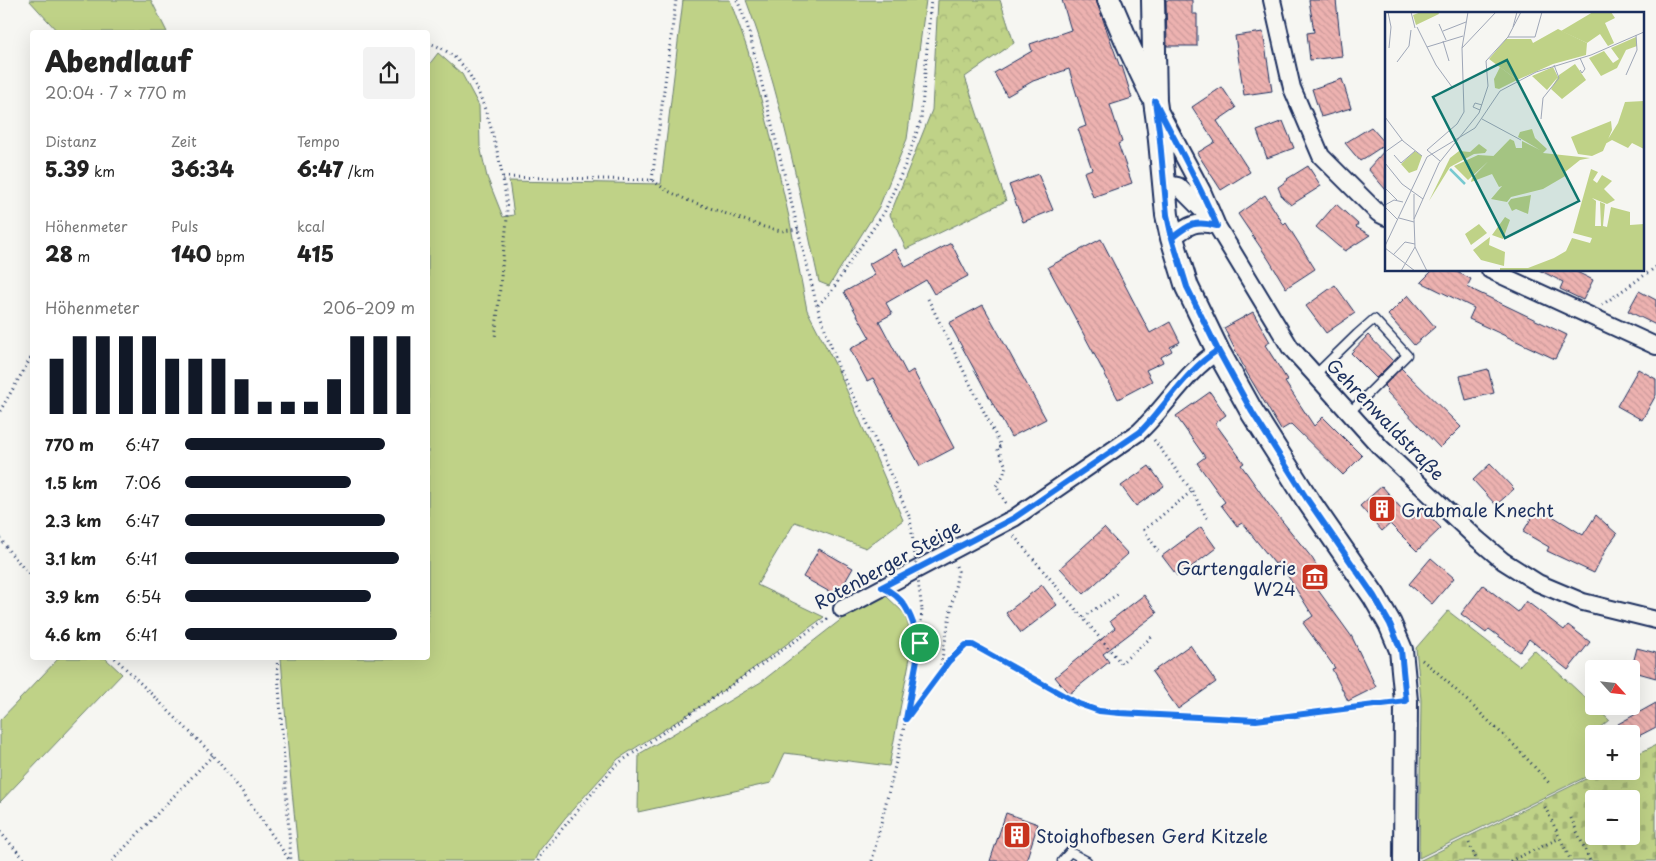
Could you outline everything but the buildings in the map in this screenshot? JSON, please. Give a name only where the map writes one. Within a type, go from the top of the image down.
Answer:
[{"type":"street","points":[[1272,0],[1292,88],[1321,156],[1378,212],[1385,216]]},
{"type":"street","points":[[1109,2],[1119,12],[1129,15],[1142,14],[1153,2]]},
{"type":"street","points":[[1109,2],[1155,101]]},
{"type":"street","points":[[1153,2],[1155,101],[1167,215],[1187,287],[1218,350],[1252,412],[1307,499],[1374,596],[1390,624],[1401,650],[1406,701],[1405,861]]},
{"type":"street","name":"Gehrenwaldstraße","points":[[1155,101],[1202,190],[1217,226],[1290,347],[1394,461],[1503,561],[1538,583],[1583,602],[1656,620]]},
{"type":"street","name":"Gehrenwaldstraße","points":[[1164,183],[1178,186],[1217,226]]},
{"type":"street","points":[[1172,238],[1184,229],[1197,223],[1217,226]]},
{"type":"street","points":[[1492,271],[1656,346]]},
{"type":"street","name":"Rotenberger Steige","points":[[842,609],[1009,521],[1140,432],[1203,360],[1218,350]]},
{"type":"lane","points":[[1315,375],[1374,320],[1407,355],[1349,413]]},
{"type":"lane","points":[[1062,861],[1070,852],[1087,861]]},
{"type":"path","points":[[652,180],[676,0]]},
{"type":"path","points":[[737,0],[747,24],[817,306],[839,369],[866,420],[910,518],[922,610],[920,643],[906,719],[872,861]]},
{"type":"path","points":[[817,306],[831,292],[884,213],[906,163],[921,120],[931,0]]},
{"type":"path","points":[[430,43],[452,56],[467,71],[482,100],[503,177],[507,212],[495,338]]},
{"type":"path","points":[[503,177],[652,180],[666,190],[687,200],[764,227],[781,230],[799,229]]},
{"type":"path","points":[[1601,306],[1656,267]]},
{"type":"path","points":[[928,299],[1001,446],[997,448],[1006,466],[1003,476],[996,486],[1009,521],[1083,617],[1121,662],[1153,636]]},
{"type":"path","points":[[0,411],[30,359]]},
{"type":"path","points":[[1145,427],[1192,491],[1208,520]]},
{"type":"path","points":[[1158,551],[1144,530],[1192,491]]},
{"type":"path","points":[[0,538],[30,576]]},
{"type":"path","points":[[940,673],[958,571]]},
{"type":"path","points":[[882,587],[894,592],[908,610],[920,643]]},
{"type":"path","points":[[1083,617],[1118,594]]},
{"type":"path","name":"Rotenberger Steige","points":[[538,861],[541,854],[616,765],[842,609]]},
{"type":"path","points":[[906,719],[949,661],[966,645],[973,645],[1079,704],[1099,711],[1256,720],[1406,701]]},
{"type":"path","points":[[1401,650],[1419,658],[1438,672],[1518,749],[1550,784]]},
{"type":"path","points":[[117,660],[213,755],[244,794],[291,861]]},
{"type":"path","points":[[277,660],[291,861]]},
{"type":"path","points":[[112,861],[213,755]]},
{"type":"path","points":[[1545,807],[1571,861]]},
{"type":"path","points":[[1570,818],[1590,861]]},
{"type":"path","points":[[0,832],[26,861]]},
{"type":"path","points":[[1510,861],[1560,838]]},
{"type":"path","points":[[1469,843],[1477,861]]},
{"type":"green space","points":[[29,0],[151,0],[166,30],[56,30]]},
{"type":"green space","points":[[683,0],[730,0],[748,51],[769,129],[807,310],[837,368],[903,520],[866,548],[795,522],[757,585],[824,617],[707,702],[618,759],[565,818],[539,851],[534,861],[299,861],[281,660],[430,660],[430,63],[438,53],[462,74],[479,106],[480,146],[487,177],[503,217],[514,215],[509,181],[661,184]]},
{"type":"green space","points":[[746,0],[926,0],[907,139],[879,207],[829,286],[819,282],[779,104]]},
{"type":"green space","points":[[938,0],[1000,0],[1014,43],[965,77],[1006,201],[906,249],[890,215],[932,110]]},
{"type":"green space","points":[[884,594],[905,614],[913,642],[889,766],[785,753],[771,783],[638,812],[639,754],[761,682],[852,611]]},
{"type":"green space","points":[[1448,611],[1519,666],[1534,650],[1585,698],[1585,715],[1604,715],[1609,720],[1603,725],[1585,725],[1585,777],[1419,858],[1421,700],[1416,648]]},
{"type":"green space","points":[[57,660],[107,660],[122,674],[0,802],[0,720]]},
{"type":"green space","points":[[1656,745],[1656,861],[1419,861],[1585,779],[1640,780],[1640,753]]},
{"type":"place","name":"Grabmale Knecht","points":[[1382,509]]},
{"type":"place","name":"Gartengalerie W24","points":[[1315,577]]},
{"type":"place","name":"Stoighofbesen Gerd Kitzele","points":[[1017,835]]},
{"type":"route","points":[[920,643],[906,719],[949,661],[966,645],[973,645],[1079,704],[1099,711],[1256,720],[1406,701],[1401,650],[1390,624],[1374,596],[1307,499],[1252,412],[1218,350],[1187,287],[1172,238],[1167,215],[1155,101],[1202,190],[1217,226],[1197,223],[1184,229],[1172,238],[1187,287],[1218,350],[1203,360],[1140,432],[1014,518],[882,587],[894,592],[908,610],[920,643]]}]
